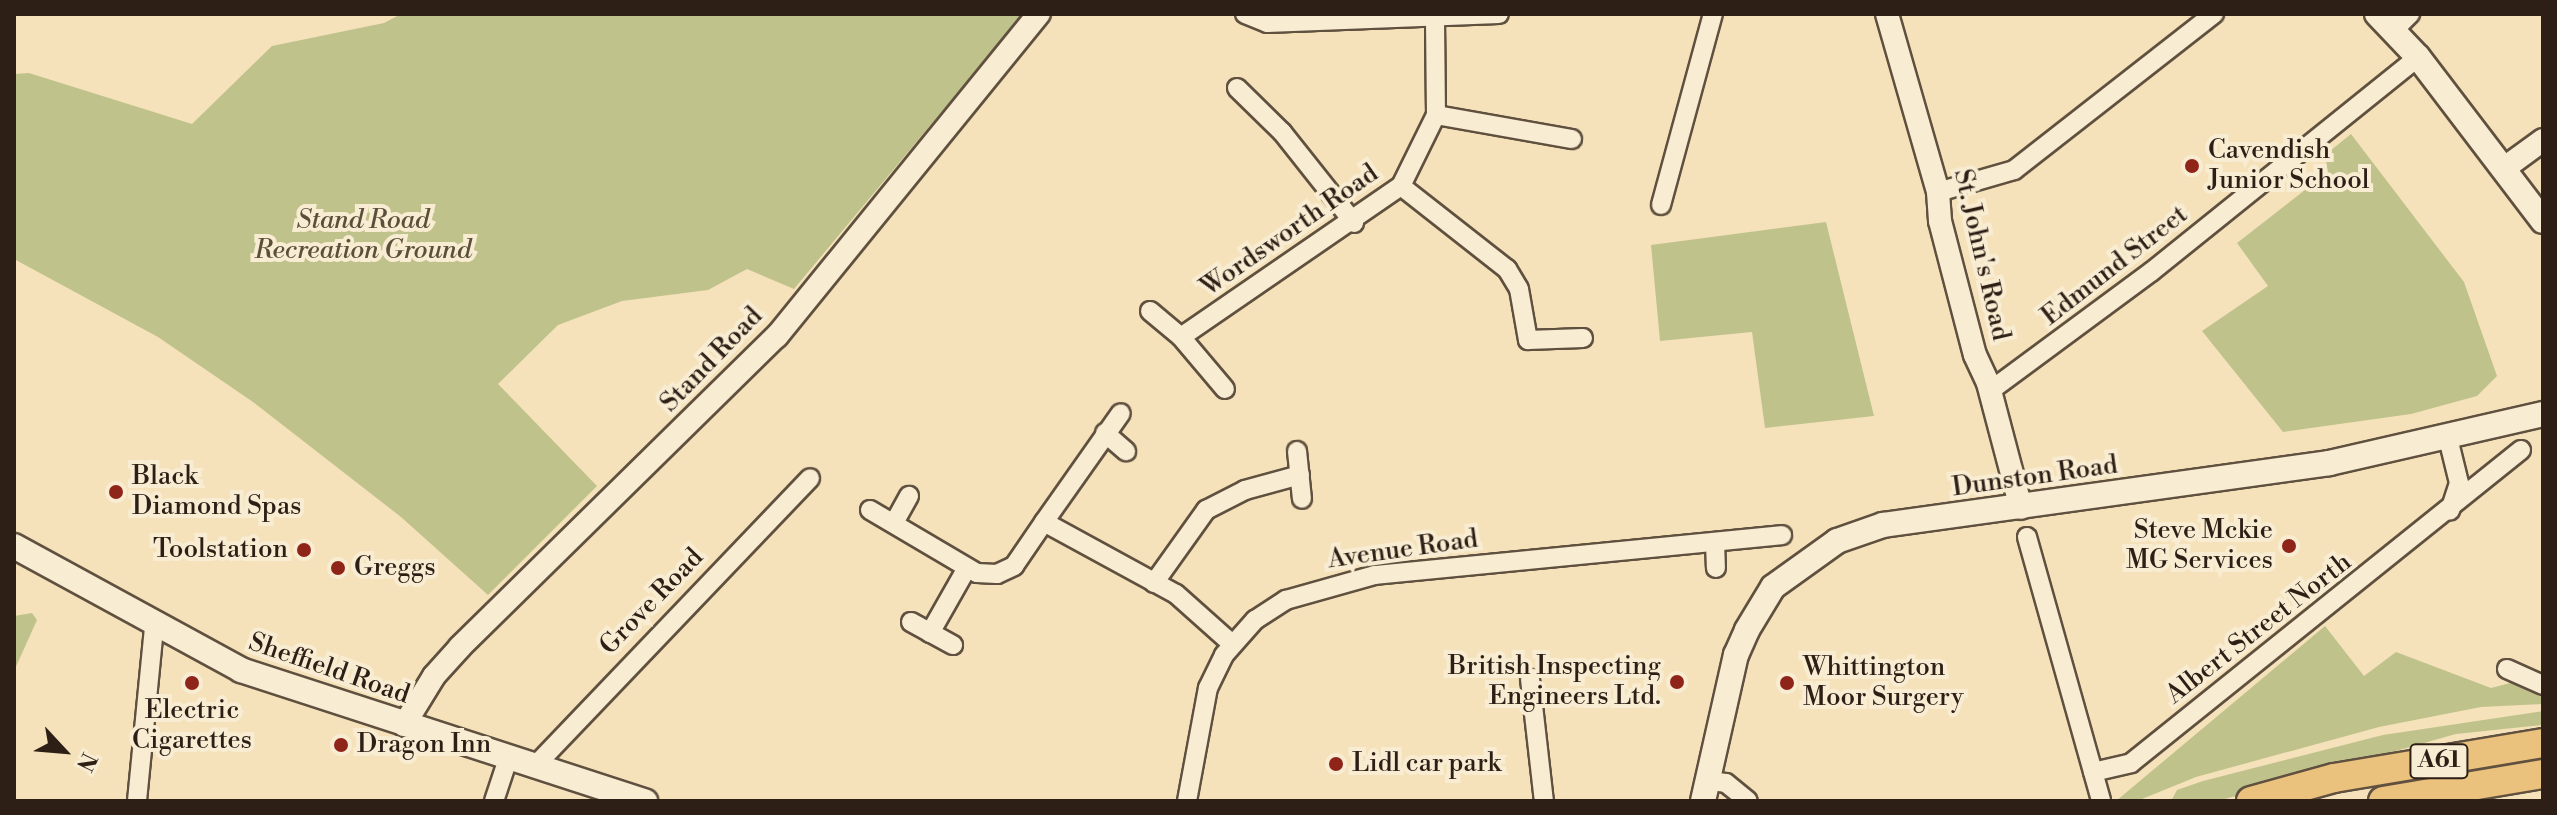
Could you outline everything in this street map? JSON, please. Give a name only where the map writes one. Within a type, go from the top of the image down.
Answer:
[{"type":"highway","name":"A61","points":[[2251,801],[2334,778],[2543,743]]},
{"type":"highway","name":"A61","points":[[2383,801],[2543,774]]},
{"type":"main road","points":[[2394,19],[2418,57],[2506,167],[2543,221]]},
{"type":"main road","name":"Dunston Road","points":[[1705,791],[1736,655],[1773,587],[1837,541],[1883,525],[2329,463],[2543,414]]},
{"type":"main road","name":"Sheffield Road","points":[[14,546],[154,627],[241,670],[645,801]]},
{"type":"street","name":"Stand Road","points":[[404,725],[434,676],[460,647],[786,326],[1039,14]]},
{"type":"street","points":[[1245,14],[1267,23],[1499,14]]},
{"type":"street","points":[[1661,205],[1713,14]]},
{"type":"street","points":[[1938,192],[2014,170],[2214,14]]},
{"type":"street","name":"St. John's Road","points":[[1892,15],[1938,192],[1940,221],[1955,280],[1990,391],[2021,508]]},
{"type":"street","name":"Wordsworth Road","points":[[1181,337],[1354,223],[1401,186],[1436,115],[1435,17]]},
{"type":"street","name":"Edmund Street","points":[[1990,391],[2126,291],[2418,57]]},
{"type":"street","points":[[1237,88],[1282,132],[1354,223]]},
{"type":"street","points":[[1436,115],[1572,139]]},
{"type":"street","points":[[2506,167],[2543,140]]},
{"type":"street","points":[[1401,186],[1507,269],[1519,289],[1528,340],[1583,338]]},
{"type":"street","points":[[1150,311],[1181,337],[1225,389]]},
{"type":"street","points":[[870,510],[967,568],[997,574],[1014,566],[1121,413]]},
{"type":"street","points":[[1105,433],[1126,451]]},
{"type":"street","points":[[2447,434],[2459,483],[2450,511]]},
{"type":"street","name":"Albert Street North","points":[[2093,772],[2131,763],[2450,511],[2521,450]]},
{"type":"street","points":[[1297,451],[1302,499]]},
{"type":"street","points":[[1154,583],[1206,510],[1245,490],[1300,475]]},
{"type":"street","name":"Grove Road","points":[[535,766],[810,478]]},
{"type":"street","points":[[894,523],[909,496]]},
{"type":"street","points":[[1044,522],[1191,606],[1231,643]]},
{"type":"street","name":"Avenue Road","points":[[1187,801],[1208,688],[1231,643],[1286,600],[1345,581],[1782,535]]},
{"type":"street","points":[[2027,537],[2101,801]]},
{"type":"street","points":[[1715,542],[1716,568]]},
{"type":"street","points":[[930,633],[967,568]]},
{"type":"street","points":[[911,622],[953,645]]},
{"type":"street","points":[[137,801],[154,627]]},
{"type":"street","points":[[2507,669],[2543,685]]},
{"type":"street","points":[[1530,679],[1544,801]]},
{"type":"street","points":[[494,801],[508,759]]},
{"type":"street","points":[[1705,791],[1726,783],[1748,801]]},
{"type":"green space","name":"Stand Road Recreation Ground","points":[[401,14],[1023,14],[794,289],[747,269],[708,290],[622,301],[558,325],[498,384],[597,486],[488,595],[401,517],[253,402],[158,337],[14,259],[14,74],[29,73],[192,124],[272,46],[384,23]]},
{"type":"green space","points":[[2351,134],[2464,282],[2497,376],[2477,396],[2411,414],[2283,432],[2202,331],[2268,286],[2237,243],[2328,172],[2325,155]]},
{"type":"green space","points":[[1826,222],[1874,416],[1765,428],[1752,332],[1660,341],[1651,245]]},
{"type":"green space","points":[[32,613],[37,620],[14,671],[14,616]]},
{"type":"green space","points":[[2325,626],[2364,676],[2396,652],[2491,688],[2514,682],[2543,692],[2543,704],[2481,707],[2379,727],[2196,777],[2137,801],[2116,801]]},
{"type":"green space","points":[[2543,711],[2543,725],[2456,734],[2218,801],[2171,801],[2177,790],[2203,781],[2383,735]]},
{"type":"place","name":"Cavendish Junior School","points":[[2192,166]]},
{"type":"place","name":"Black Diamond Spas","points":[[116,492]]},
{"type":"place","name":"Steve Mckie MG Services","points":[[2289,546]]},
{"type":"place","name":"Toolstation","points":[[304,550]]},
{"type":"place","name":"Greggs","points":[[338,568]]},
{"type":"place","name":"British Inspecting Engineers Ltd.","points":[[1677,682]]},
{"type":"place","name":"Electric Cigarettes","points":[[192,683]]},
{"type":"place","name":"Whittington Moor Surgery","points":[[1787,683]]},
{"type":"place","name":"Dragon Inn","points":[[341,745]]},
{"type":"place","name":"Lidl car park","points":[[1336,764]]}]
